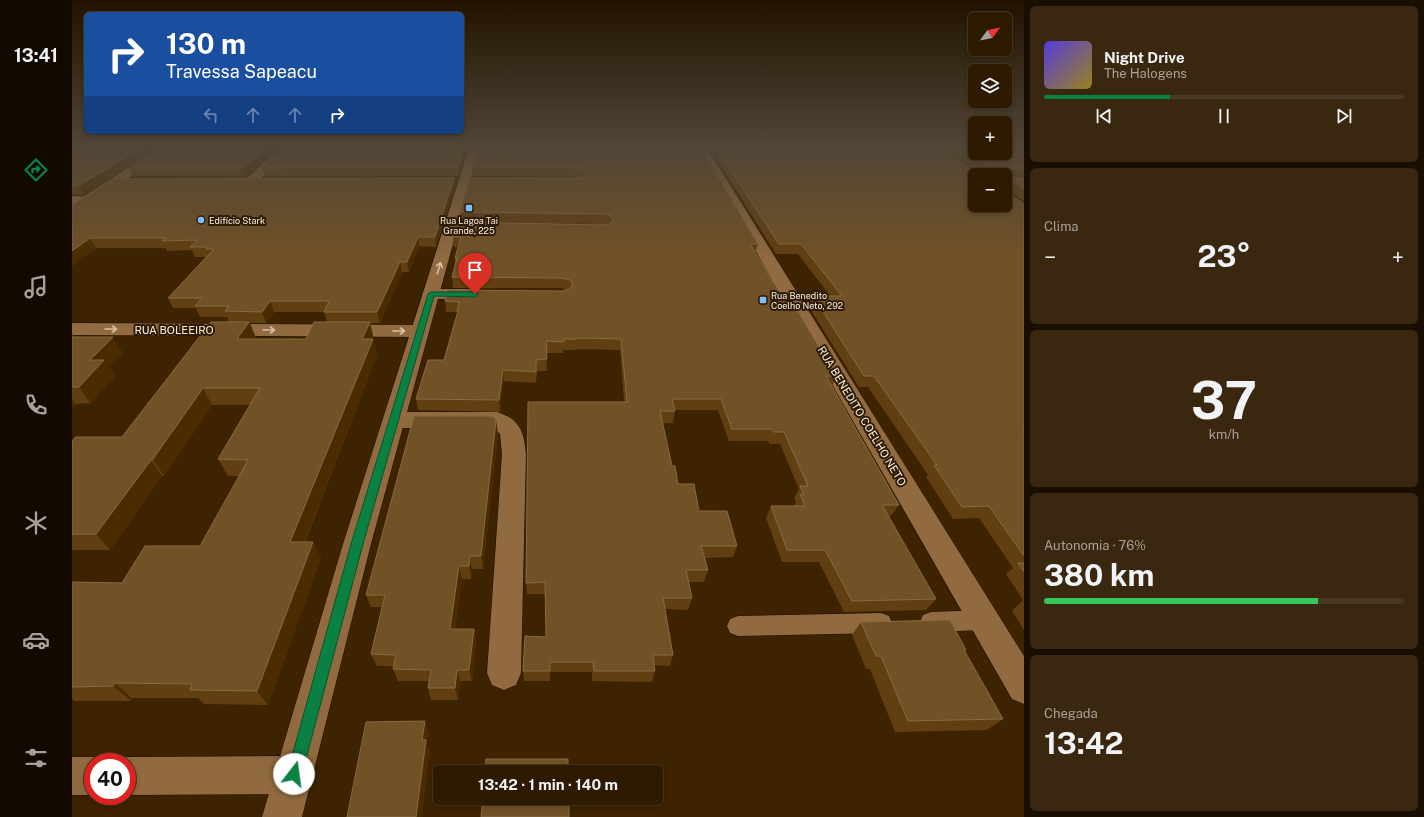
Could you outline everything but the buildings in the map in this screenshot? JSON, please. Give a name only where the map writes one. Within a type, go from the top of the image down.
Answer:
[{"type":"street","points":[[72,210],[112,183]]},
{"type":"street","points":[[282,817],[357,544],[431,294],[460,228],[465,183]]},
{"type":"street","name":"RUA BENEDITO COELHO NETO","points":[[719,183],[1024,687]]},
{"type":"street","points":[[72,200],[86,200]]},
{"type":"street","points":[[431,294],[493,295]]},
{"type":"street","name":"RUA BOLEEIRO","points":[[72,329],[420,331]]},
{"type":"street","points":[[394,420],[497,420],[507,425],[511,432],[514,454],[504,673]]},
{"type":"street","points":[[136,776],[294,774]]},
{"type":"street","points":[[72,776],[84,776]]},
{"type":"lane","points":[[738,626],[984,620]]},
{"type":"place","name":"Rua Lagoa Tai Grande, 225","points":[[469,208]]},
{"type":"place","name":"Edifício Stark","points":[[201,220]]},
{"type":"place","name":"Rua Benedito Coelho Neto, 292","points":[[763,300]]},
{"type":"route","points":[[294,774],[357,544],[431,294],[475,294]]}]
